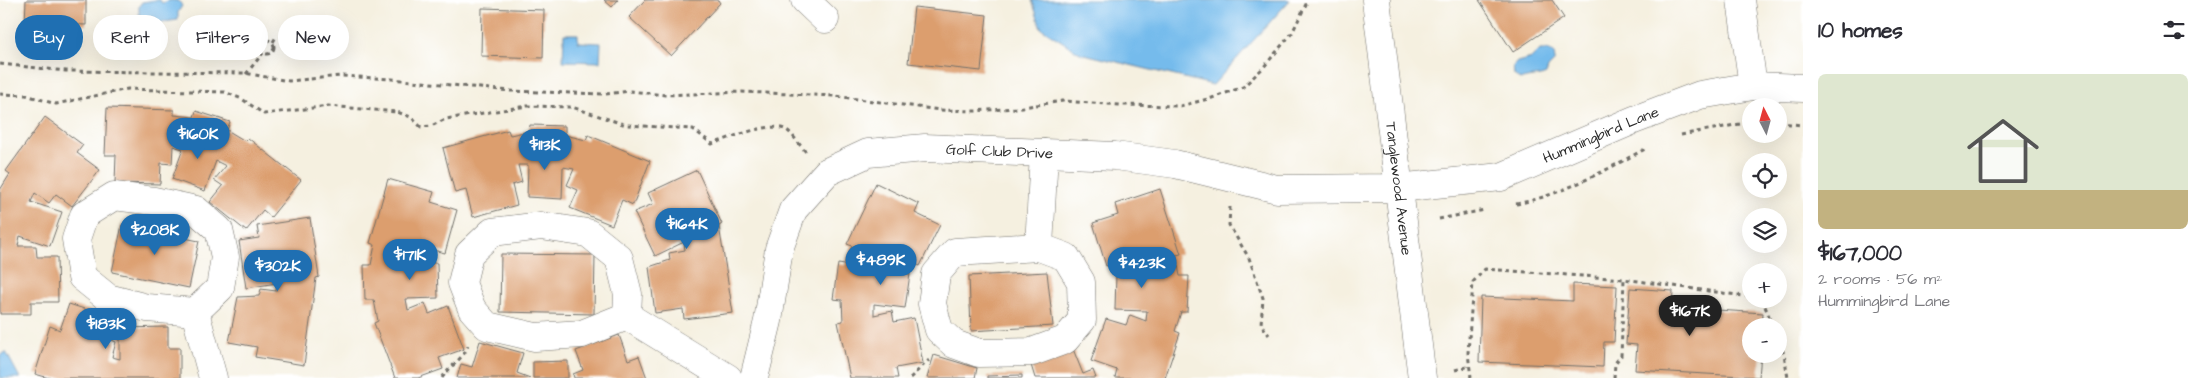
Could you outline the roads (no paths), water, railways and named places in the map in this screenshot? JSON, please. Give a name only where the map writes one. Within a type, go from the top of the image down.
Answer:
[{"type":"street","points":[[805,0],[825,19]]},
{"type":"street","name":"Tanglewood Avenue","points":[[1376,0],[1422,378]]},
{"type":"street","points":[[1741,0],[1753,86]]},
{"type":"street","name":"Hummingbird Lane","points":[[1398,188],[1501,177],[1634,120],[1700,95],[1753,86],[1803,88]]},
{"type":"street","name":"Golf Club Drive","points":[[754,378],[768,321],[779,249],[793,210],[827,172],[868,153],[925,148],[1115,156],[1167,163],[1277,189],[1398,188]]},
{"type":"street","points":[[1040,246],[1044,153]]},
{"type":"street","points":[[114,196],[154,201],[196,210],[219,230],[225,257],[220,288],[195,312],[147,308],[108,298],[82,277],[76,240],[84,215],[114,196]]},
{"type":"street","points":[[541,226],[588,233],[619,258],[628,294],[627,316],[582,334],[535,337],[487,326],[472,308],[462,282],[469,254],[492,232],[541,226]]},
{"type":"street","points":[[1040,246],[1066,257],[1081,282],[1082,320],[1065,340],[1032,352],[979,353],[954,344],[939,330],[932,304],[936,274],[955,252],[1040,246]]},
{"type":"street","points":[[195,312],[213,378]]},
{"type":"street","points":[[627,316],[728,378]]},
{"type":"water","points":[[156,0],[160,0],[162,3],[171,0],[179,1],[182,6],[178,12],[178,20],[168,21],[168,15],[139,15],[139,6],[142,2]]},
{"type":"water","points":[[1032,0],[1290,0],[1213,85],[1080,53],[1041,28]]},
{"type":"water","points":[[564,34],[578,34],[578,42],[601,43],[600,62],[563,61]]},
{"type":"water","points":[[1540,50],[1554,53],[1555,61],[1548,68],[1546,74],[1520,80],[1514,75],[1513,66],[1517,62],[1532,58]]},
{"type":"water","points":[[6,352],[20,378],[0,378],[0,355]]}]
